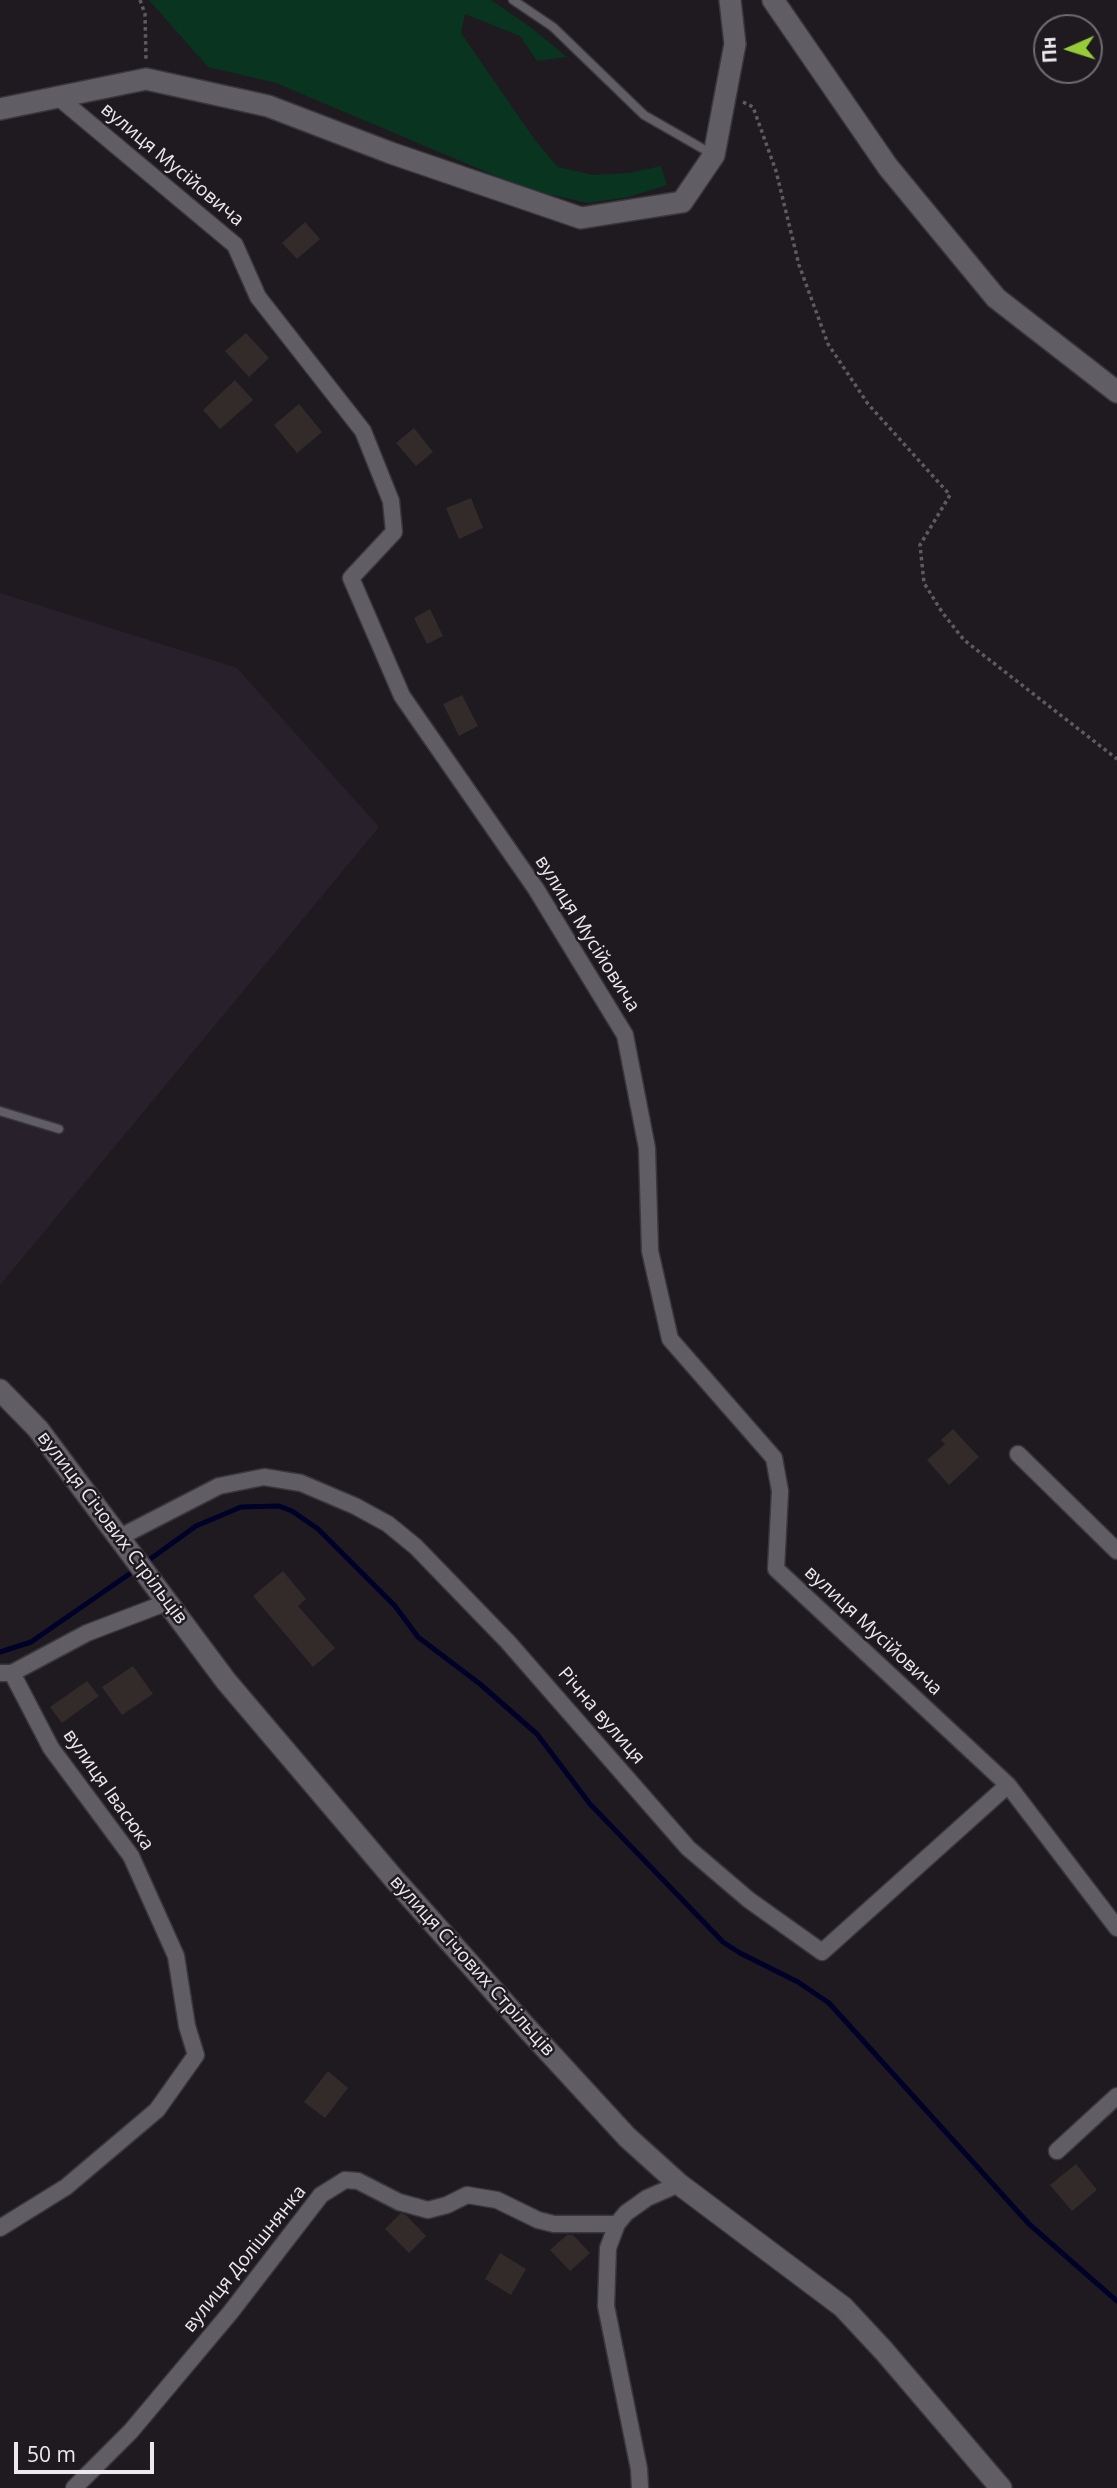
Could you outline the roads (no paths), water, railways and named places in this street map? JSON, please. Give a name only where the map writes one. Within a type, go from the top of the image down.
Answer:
[{"type":"street","points":[[0,109],[146,79],[268,106],[391,153],[581,218],[682,202],[714,155],[735,44],[730,0]]},
{"type":"street","points":[[773,0],[888,167],[996,298],[1117,392]]},
{"type":"street","name":"вулиця Мусійовича","points":[[58,97],[235,245],[258,297],[363,432],[391,502],[394,532],[351,578],[402,696],[536,889],[625,1035],[648,1147],[650,1251],[670,1339],[774,1458],[780,1491],[775,1569],[1008,1785],[1117,1928]]},
{"type":"street","name":"вулиця Січових Стрільців","points":[[0,1390],[38,1429],[226,1681],[395,1880],[627,2137],[678,2184],[843,2307],[1001,2488]]},
{"type":"street","points":[[1018,1454],[1117,1551]]},
{"type":"street","name":"Річна вулиця","points":[[120,1537],[219,1486],[264,1477],[301,1483],[355,1506],[388,1524],[416,1546],[508,1642],[688,1848],[748,1900],[822,1952],[1008,1785]]},
{"type":"street","points":[[6,1673],[87,1633],[168,1602]]},
{"type":"street","name":"вулиця Івасюка","points":[[0,2228],[66,2187],[156,2110],[196,2055],[187,2026],[176,1956],[131,1856],[51,1748],[6,1673]]},
{"type":"street","points":[[1057,2151],[1117,2096]]},
{"type":"street","name":"вулиця Долішнянка","points":[[74,2488],[131,2431],[230,2313],[321,2195],[345,2180],[358,2181],[399,2202],[428,2210],[447,2206],[467,2195],[496,2200],[538,2220],[554,2224],[617,2224]]},
{"type":"street","points":[[640,2488],[639,2469],[606,2306],[608,2248],[617,2224],[625,2213],[647,2198],[678,2184]]},
{"type":"lane","points":[[513,0],[553,27],[643,115],[714,155]]},
{"type":"lane","points":[[0,1111],[59,1129]]},
{"type":"waterway","points":[[146,1562],[196,1526],[241,1507],[279,1506],[292,1511],[318,1529],[395,1606],[418,1637],[480,1684],[537,1734],[590,1804],[723,1942],[798,1982],[829,2003],[1029,2224],[1117,2301]]},
{"type":"waterway","points":[[0,1652],[31,1642],[138,1568]]}]
